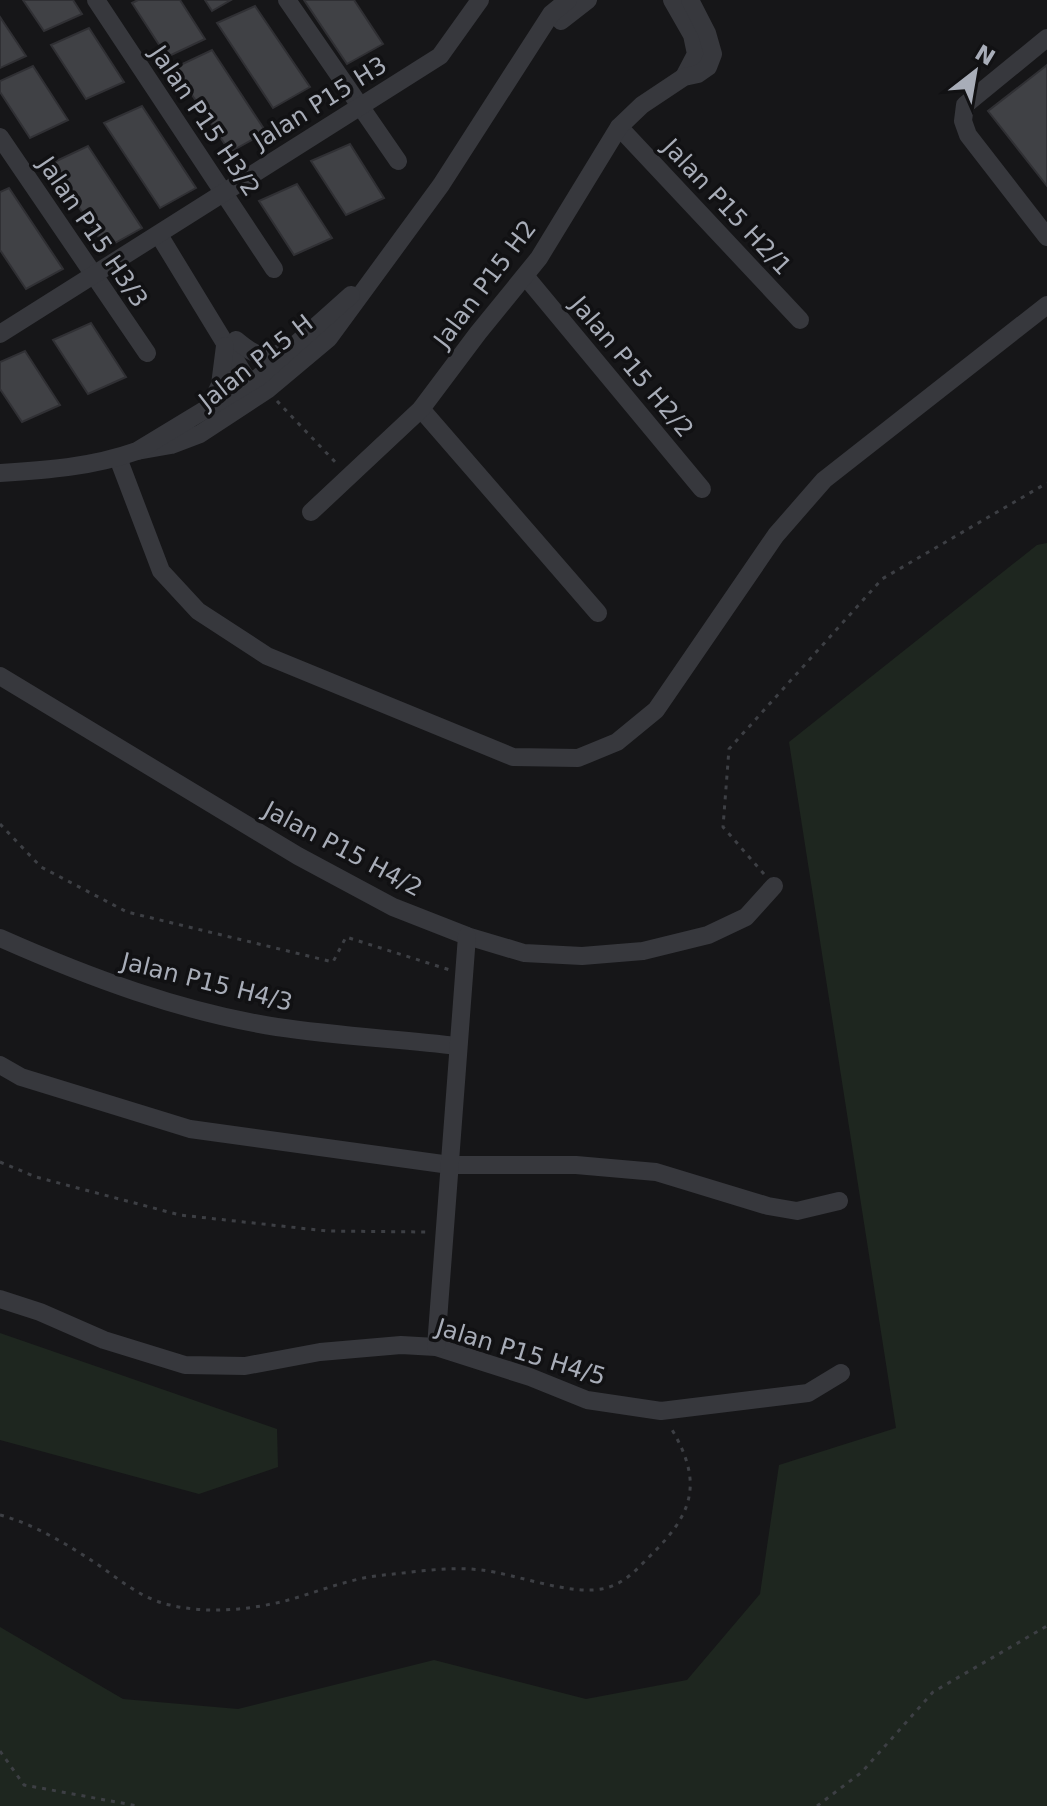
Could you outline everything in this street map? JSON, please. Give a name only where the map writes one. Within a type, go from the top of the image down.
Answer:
[{"type":"street","name":"Jalan P15 H3/2","points":[[96,0],[274,269]]},
{"type":"street","points":[[287,0],[398,161]]},
{"type":"street","name":"Jalan P15 H3","points":[[0,334],[440,56],[480,0]]},
{"type":"street","name":"Jalan P15 H","points":[[0,473],[69,468],[171,445],[200,434],[258,387],[329,338],[448,174],[551,14],[568,0]]},
{"type":"street","name":"Jalan P15 H","points":[[526,53],[588,0]]},
{"type":"street","points":[[672,0],[692,35],[696,54],[684,77]]},
{"type":"street","name":"Jalan P15 H2","points":[[311,512],[421,409],[478,333],[526,277],[619,127],[642,105],[684,77],[698,74],[708,67],[713,54],[707,33],[690,0]]},
{"type":"street","points":[[1047,38],[965,105],[963,121],[968,135],[1047,237]]},
{"type":"street","name":"Jalan P15 H2/1","points":[[619,127],[800,320]]},
{"type":"street","name":"Jalan P15 H3/3","points":[[0,137],[91,275],[147,353]]},
{"type":"street","points":[[164,232],[258,387]]},
{"type":"street","name":"Jalan P15 H","points":[[137,451],[209,408],[258,387],[286,352],[377,272]]},
{"type":"street","name":"Jalan P15 H2/2","points":[[526,277],[702,489]]},
{"type":"street","points":[[118,458],[161,571],[198,611],[233,634],[267,656],[513,757],[578,758],[617,742],[656,710],[776,535],[824,480],[1047,305]]},
{"type":"street","points":[[230,343],[266,357],[286,352]]},
{"type":"street","points":[[209,408],[220,385],[230,343]]},
{"type":"street","points":[[421,409],[598,613]]},
{"type":"street","name":"Jalan P15 H4/2","points":[[0,676],[298,856],[393,907],[467,936],[524,953],[582,956],[643,951],[708,935],[746,917],[774,886]]},
{"type":"street","points":[[436,1347],[467,936]]},
{"type":"street","name":"Jalan P15 H4/3","points":[[0,938],[73,970],[168,1002],[276,1027],[458,1046]]},
{"type":"street","points":[[0,1065],[21,1077],[190,1129],[450,1165],[576,1165],[656,1172],[768,1206],[797,1211],[839,1201]]},
{"type":"street","name":"Jalan P15 H4/5","points":[[0,1299],[40,1312],[104,1340],[185,1365],[245,1366],[320,1352],[401,1345],[436,1347],[530,1377],[587,1400],[661,1411],[808,1393],[841,1373]]},
{"type":"path","points":[[258,387],[349,476]]},
{"type":"path","points":[[774,886],[723,827],[729,749],[882,579],[1047,483]]},
{"type":"path","points":[[0,824],[41,867],[127,912],[333,962],[346,937],[464,975]]},
{"type":"path","points":[[0,1162],[36,1177],[180,1215],[327,1231],[445,1232]]},
{"type":"path","points":[[0,1515],[17,1519],[66,1546],[137,1591],[168,1605],[195,1610],[245,1609],[365,1577],[456,1568],[483,1570],[581,1589],[606,1588],[627,1579],[671,1535],[684,1517],[690,1496],[688,1472],[679,1441],[661,1411]]},
{"type":"path","points":[[817,1806],[862,1772],[933,1692],[1047,1626]]},
{"type":"path","points":[[0,1751],[24,1785],[138,1806]]},
{"type":"shaded area","points":[[1047,543],[1047,1806],[0,1806],[0,1627],[123,1699],[238,1709],[434,1660],[586,1699],[687,1680],[760,1594],[779,1465],[896,1428],[789,742],[1037,545]]},
{"type":"shaded area","points":[[0,1333],[277,1429],[278,1467],[199,1494],[0,1440]]},
{"type":"building","points":[[23,0],[73,0],[82,14],[44,31]]},
{"type":"building","points":[[138,0],[180,0],[205,39],[167,57],[132,3]]},
{"type":"building","points":[[205,0],[231,0],[212,11]]},
{"type":"building","points":[[304,0],[354,0],[383,44],[347,64]]},
{"type":"building","points":[[255,6],[310,87],[273,108],[217,23]]},
{"type":"building","points":[[0,17],[26,56],[0,68]]},
{"type":"building","points":[[89,28],[124,82],[86,99],[51,45]]},
{"type":"building","points":[[212,50],[266,132],[230,152],[174,68]]},
{"type":"building","points":[[1047,65],[1047,186],[988,111]]},
{"type":"building","points":[[33,66],[68,120],[30,138],[0,92],[0,81]]},
{"type":"building","points":[[142,106],[196,188],[160,208],[104,123]]},
{"type":"building","points":[[350,144],[384,198],[346,215],[311,161]]},
{"type":"building","points":[[88,146],[142,228],[106,248],[50,164]]},
{"type":"building","points":[[297,184],[332,238],[294,255],[259,201]]},
{"type":"building","points":[[9,188],[63,269],[26,289],[0,250],[0,192]]},
{"type":"building","points":[[91,323],[126,377],[88,394],[53,340]]},
{"type":"building","points":[[25,351],[60,405],[22,422],[0,389],[0,362]]}]
